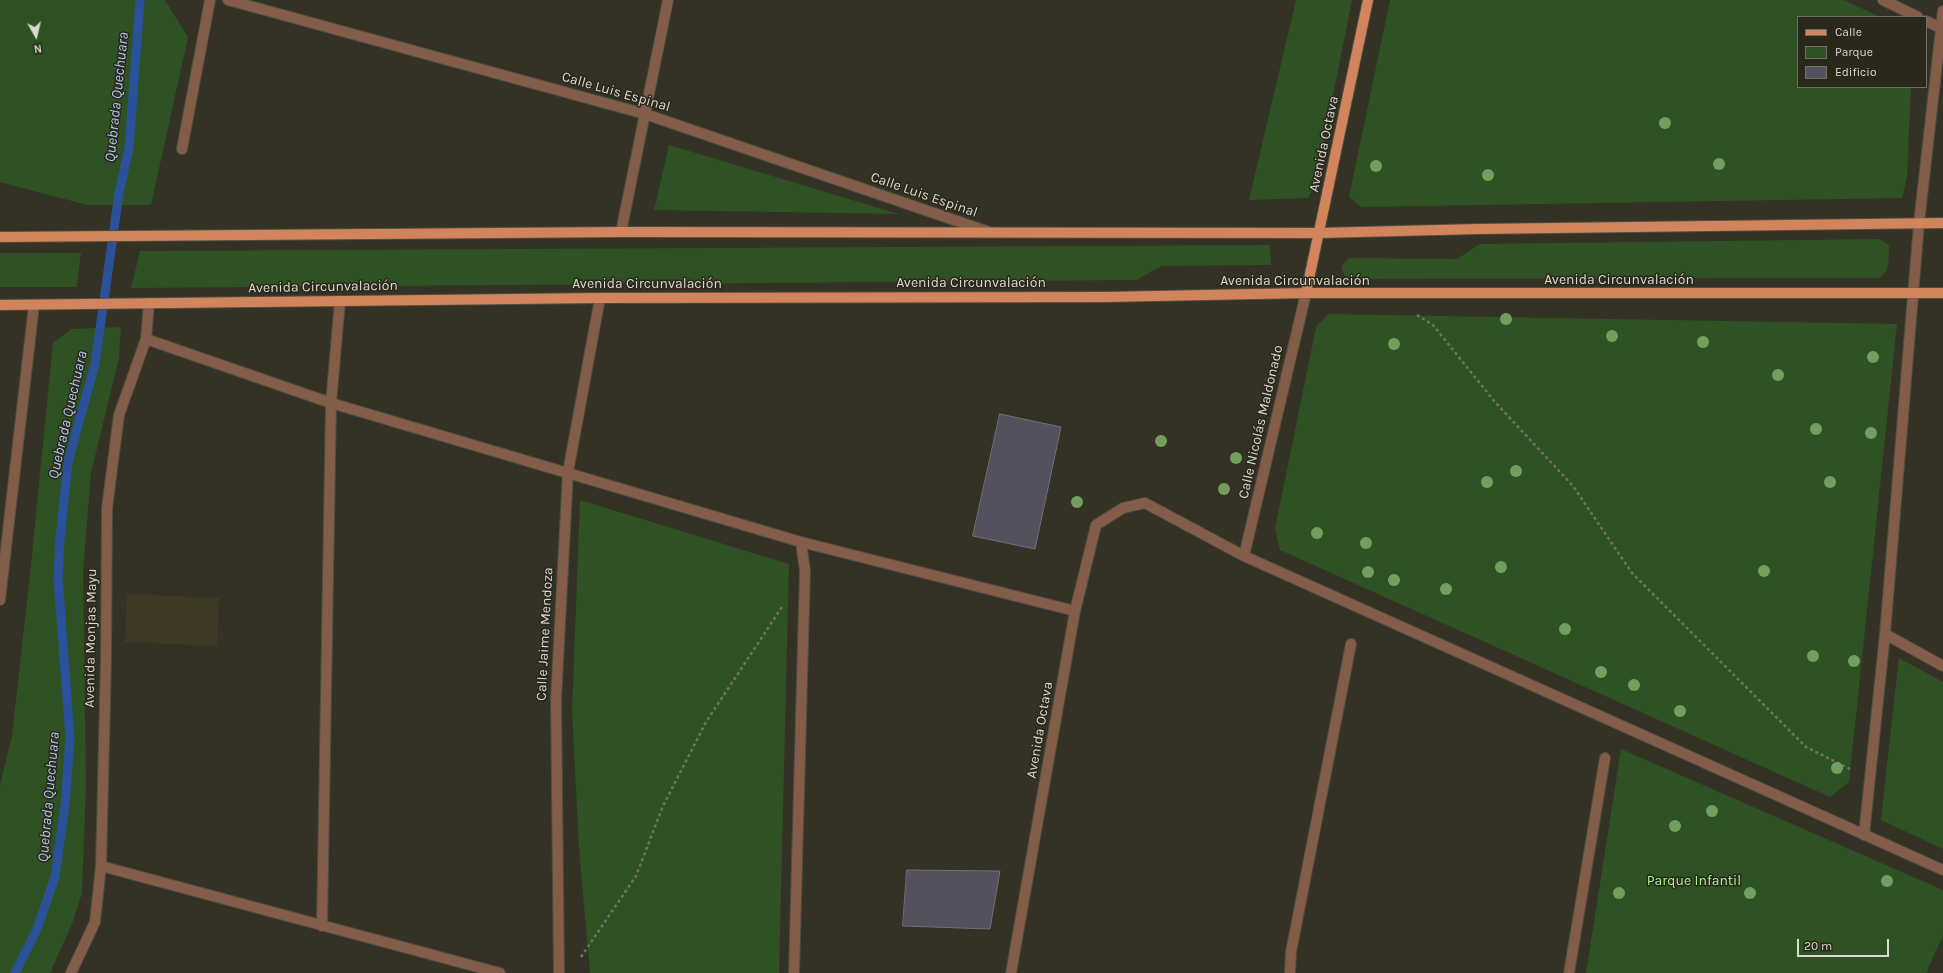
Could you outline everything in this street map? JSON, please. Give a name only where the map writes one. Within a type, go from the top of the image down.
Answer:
[{"type":"main road","name":"Avenida Octava","points":[[1306,293],[1368,0]]},
{"type":"main road","points":[[0,237],[621,232],[1319,233],[1478,229],[1919,223],[1943,224]]},
{"type":"main road","name":"Avenida Circunvalación","points":[[0,305],[600,298],[1106,297],[1306,293],[1943,293]]},
{"type":"street","points":[[182,149],[210,0]]},
{"type":"street","name":"Calle Luis Espinal","points":[[228,0],[645,114],[990,232]]},
{"type":"street","points":[[621,232],[668,0]]},
{"type":"street","points":[[1883,0],[1916,16]]},
{"type":"street","points":[[1864,835],[1885,634],[1912,293],[1943,28],[1943,11]]},
{"type":"street","points":[[1927,21],[1943,28]]},
{"type":"street","name":"Calle Nicolás Maldonado","points":[[1244,556],[1306,293]]},
{"type":"street","name":"Calle Jaime Mendoza","points":[[559,973],[556,699],[568,472],[600,298]]},
{"type":"street","points":[[322,926],[331,402],[340,301]]},
{"type":"street","name":"Avenida Monjas Mayu","points":[[71,973],[95,922],[101,866],[107,508],[120,415],[146,339],[149,303]]},
{"type":"street","points":[[0,600],[34,305]]},
{"type":"street","points":[[146,339],[331,402],[801,542],[1075,611]]},
{"type":"street","name":"Avenida Octava","points":[[1011,973],[1075,611],[1096,525],[1123,508],[1145,503],[1244,556],[1943,870]]},
{"type":"street","points":[[794,973],[805,571],[801,542]]},
{"type":"street","points":[[1885,634],[1943,666]]},
{"type":"street","points":[[1290,973],[1290,952],[1351,644]]},
{"type":"street","points":[[1569,973],[1605,758]]},
{"type":"street","points":[[101,866],[500,973]]},
{"type":"path","points":[[1415,314],[1433,325],[1494,402],[1573,486],[1632,573],[1806,747],[1869,779]]},
{"type":"path","points":[[579,960],[636,876],[663,806],[706,722],[784,604]]},
{"type":"shaded area","points":[[127,594],[219,598],[217,646],[125,642]]},
{"type":"green space","points":[[0,0],[165,0],[188,37],[151,205],[87,205],[0,182]]},
{"type":"green space","points":[[1296,0],[1352,0],[1315,186],[1308,198],[1249,200]]},
{"type":"green space","points":[[1390,0],[1844,0],[1878,16],[1797,16],[1797,88],[1911,88],[1907,177],[1902,198],[1361,207],[1349,197]]},
{"type":"green space","points":[[669,145],[899,214],[654,210]]},
{"type":"green space","points":[[1879,239],[1889,245],[1889,259],[1885,272],[1879,278],[1351,279],[1344,275],[1341,266],[1349,258],[1457,259],[1480,244]]},
{"type":"green space","points":[[1270,245],[1271,265],[1161,266],[1137,280],[131,288],[140,251]]},
{"type":"green space","points":[[0,253],[81,253],[77,287],[0,287]]},
{"type":"green space","points":[[1328,314],[1897,324],[1849,782],[1830,797],[1280,550],[1275,529],[1316,327]]},
{"type":"green space","points":[[121,327],[119,358],[91,473],[83,572],[86,787],[82,893],[72,924],[50,973],[0,973],[0,785],[12,736],[53,343],[71,329]]},
{"type":"green space","points":[[580,500],[789,564],[779,973],[590,973],[579,848],[572,711]]},
{"type":"green space","points":[[1899,658],[1943,682],[1943,849],[1881,820]]},
{"type":"green space","name":"Parque Infantil","points":[[1621,749],[1943,890],[1943,935],[1926,973],[1586,973]]},
{"type":"building","points":[[1000,414],[1061,427],[1035,549],[973,536]]},
{"type":"building","points":[[907,870],[1000,871],[990,929],[903,926]]},
{"type":"waterway","name":"Quebrada Quechuara","points":[[15,973],[37,929],[55,877],[65,805],[70,738],[58,578],[60,539],[68,462],[95,364],[119,193],[129,148],[140,0]]}]
